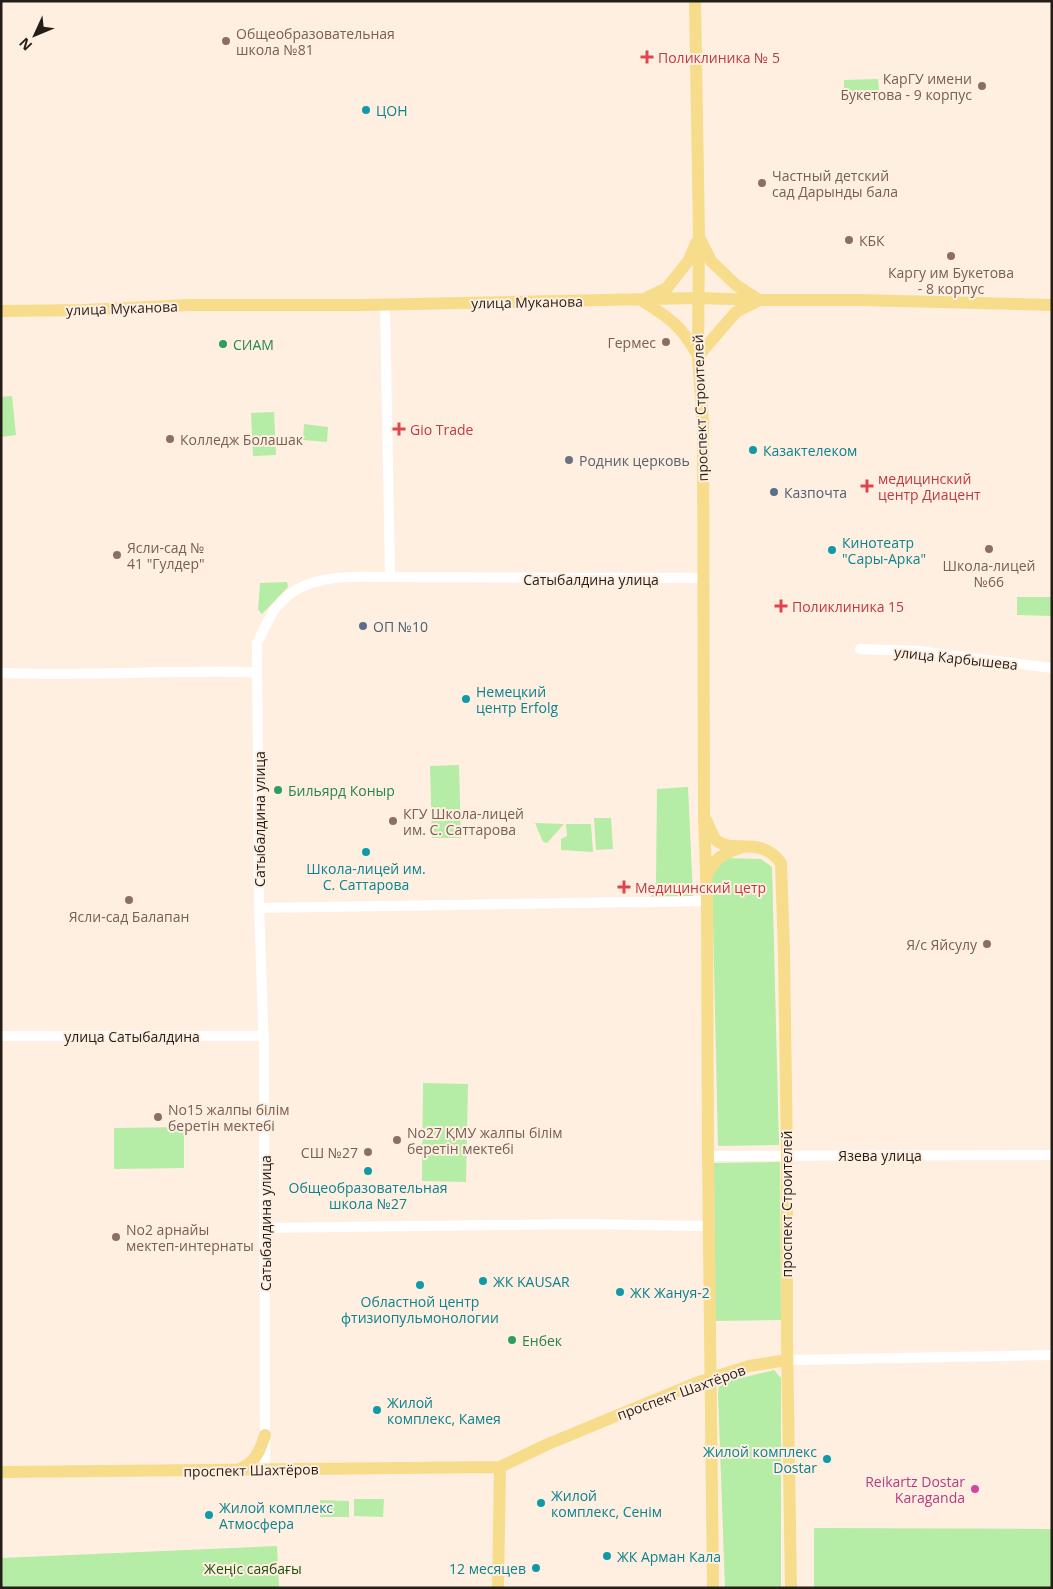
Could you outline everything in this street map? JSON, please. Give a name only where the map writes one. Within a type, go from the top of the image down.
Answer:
[{"type":"main road","name":"проспект Строителей","points":[[695,1],[699,236],[698,356],[703,421],[704,816],[707,901],[713,1588]]},
{"type":"main road","points":[[641,300],[667,288],[689,260],[699,236]]},
{"type":"main road","points":[[641,300],[669,318],[686,335],[698,356],[736,312],[759,300],[736,285],[711,261],[699,236]]},
{"type":"main road","name":"улица Муканова","points":[[1,311],[698,298],[1052,306]]},
{"type":"main road","name":"проспект Строителей","points":[[704,816],[716,840],[723,844],[757,847],[775,855],[781,863],[787,1156],[787,1360],[791,1588]]},
{"type":"main road","points":[[706,878],[720,856],[744,846]]},
{"type":"main road","name":"проспект Шахтёров","points":[[1,1472],[500,1467],[548,1444],[640,1405],[711,1378],[749,1366],[787,1360]]},
{"type":"main road","points":[[235,1470],[251,1463],[261,1447],[265,1436]]},
{"type":"main road","points":[[498,1588],[500,1467]]},
{"type":"street","points":[[385,304],[390,577]]},
{"type":"street","name":"Сатыбалдина улица","points":[[265,1470],[266,1228],[264,1036],[259,908],[256,643],[274,611],[294,591],[318,580],[339,577],[702,578]]},
{"type":"street","name":"улица Карбышева","points":[[860,649],[918,651],[1052,668]]},
{"type":"street","points":[[1,673],[209,671],[257,673]]},
{"type":"street","points":[[259,908],[707,901]]},
{"type":"street","name":"улица Сатыбалдина","points":[[1,1036],[264,1036]]},
{"type":"street","name":"Язева улица","points":[[708,1156],[1052,1155]]},
{"type":"street","points":[[266,1228],[577,1224],[709,1226]]},
{"type":"street","name":"проспект Шахтёров","points":[[787,1360],[806,1358],[1052,1355]]},
{"type":"green space","points":[[878,79],[880,101],[844,102],[844,80]]},
{"type":"green space","points":[[12,396],[16,435],[1,437],[1,397]]},
{"type":"green space","points":[[274,412],[276,455],[253,456],[251,413]]},
{"type":"green space","points":[[304,424],[328,427],[327,442],[303,440]]},
{"type":"green space","points":[[287,582],[288,587],[262,614],[258,610],[260,583]]},
{"type":"green space","points":[[1017,597],[1052,597],[1052,616],[1017,615]]},
{"type":"green space","points":[[459,765],[461,838],[432,838],[430,766]]},
{"type":"green space","points":[[688,787],[693,896],[651,897],[656,883],[657,789]]},
{"type":"green space","points":[[594,818],[611,818],[613,849],[596,850]]},
{"type":"green space","points":[[535,823],[564,824],[547,843],[543,842]]},
{"type":"green space","points":[[566,824],[591,824],[593,852],[561,850],[561,839],[567,836]]},
{"type":"green space","points":[[725,858],[761,859],[772,867],[779,1145],[718,1146],[712,878],[716,865]]},
{"type":"green space","points":[[423,1083],[468,1084],[466,1182],[422,1181]]},
{"type":"green space","points":[[184,1127],[184,1168],[114,1169],[114,1128]]},
{"type":"green space","points":[[780,1162],[781,1320],[715,1321],[714,1163]]},
{"type":"green space","points":[[774,1370],[781,1378],[781,1588],[725,1588],[719,1387],[724,1382]]},
{"type":"green space","points":[[354,1499],[384,1499],[383,1517],[354,1516]]},
{"type":"green space","points":[[320,1500],[349,1501],[349,1517],[320,1517]]},
{"type":"green space","points":[[814,1528],[1052,1529],[1052,1588],[814,1588]]},
{"type":"green space","name":"Жеңіс саябағы","points":[[277,1546],[279,1588],[1,1588],[1,1558]]},
{"type":"place","name":"Общеобразовательная школа №81","points":[[226,41]]},
{"type":"place","name":"Поликлиника № 5","points":[[647,57]]},
{"type":"place","name":"КарГУ имени Букетова - 9 корпус","points":[[982,86]]},
{"type":"place","name":"ЦОН","points":[[366,110]]},
{"type":"place","name":"Частный детский сад Дарынды бала","points":[[762,183]]},
{"type":"place","name":"КБК","points":[[849,240]]},
{"type":"place","name":"Каргу им Букетова - 8 корпус","points":[[951,256]]},
{"type":"place","name":"Гермес","points":[[666,342]]},
{"type":"place","name":"СИАМ","points":[[223,344]]},
{"type":"place","name":"Gio Trade","points":[[399,429]]},
{"type":"place","name":"Колледж Болашак","points":[[170,439]]},
{"type":"place","name":"Казактелеком","points":[[753,450]]},
{"type":"place","name":"Родник церковь","points":[[569,460]]},
{"type":"place","name":"медицинский центр Диацент","points":[[867,486]]},
{"type":"place","name":"Казпочта","points":[[774,492]]},
{"type":"place","name":"Школа-лицей №66","points":[[989,549]]},
{"type":"place","name":"Кинотеатр \"Сары-Арка\"","points":[[832,550]]},
{"type":"place","name":"Ясли-сад № 41 \"Гулдер\"","points":[[117,555]]},
{"type":"place","name":"Поликлиника 15","points":[[781,606]]},
{"type":"place","name":"ОП №10","points":[[363,626]]},
{"type":"place","name":"Немецкий центр Erfolg","points":[[466,699]]},
{"type":"place","name":"Бильярд Коныр","points":[[278,790]]},
{"type":"place","name":"КГУ Школа-лицей им. С. Саттарова","points":[[393,821]]},
{"type":"place","name":"Школа-лицей им. С. Саттарова","points":[[366,852]]},
{"type":"place","name":"Медицинский цетр","points":[[624,887]]},
{"type":"place","name":"Ясли-сад Балапан","points":[[129,900]]},
{"type":"place","name":"Я/c Яйсулу","points":[[987,944]]},
{"type":"place","name":"No15 жалпы білім беретін мектебі","points":[[158,1117]]},
{"type":"place","name":"No27 ҚМУ жалпы білім беретін мектебі","points":[[397,1140]]},
{"type":"place","name":"СШ №27","points":[[368,1152]]},
{"type":"place","name":"Общеобразовательная школа №27","points":[[368,1171]]},
{"type":"place","name":"No2 арнайы мектеп-интернаты","points":[[116,1237]]},
{"type":"place","name":"ЖК KAUSAR","points":[[483,1281]]},
{"type":"place","name":"Областной центр фтизиопульмонологии","points":[[420,1285]]},
{"type":"place","name":"ЖК Жануя-2","points":[[620,1292]]},
{"type":"place","name":"Енбек","points":[[512,1340]]},
{"type":"place","name":"Жилой комплекс, Камея","points":[[377,1410]]},
{"type":"place","name":"Жилой комплекс Dostar","points":[[827,1459]]},
{"type":"place","name":"Reikartz Dostar Karaganda","points":[[975,1489]]},
{"type":"place","name":"Жилой комплекс, Сенiм","points":[[541,1503]]},
{"type":"place","name":"Жилой комплекс Атмосфера","points":[[209,1515]]},
{"type":"place","name":"ЖК Арман Кала","points":[[607,1556]]},
{"type":"place","name":"12 месяцев","points":[[536,1568]]}]
